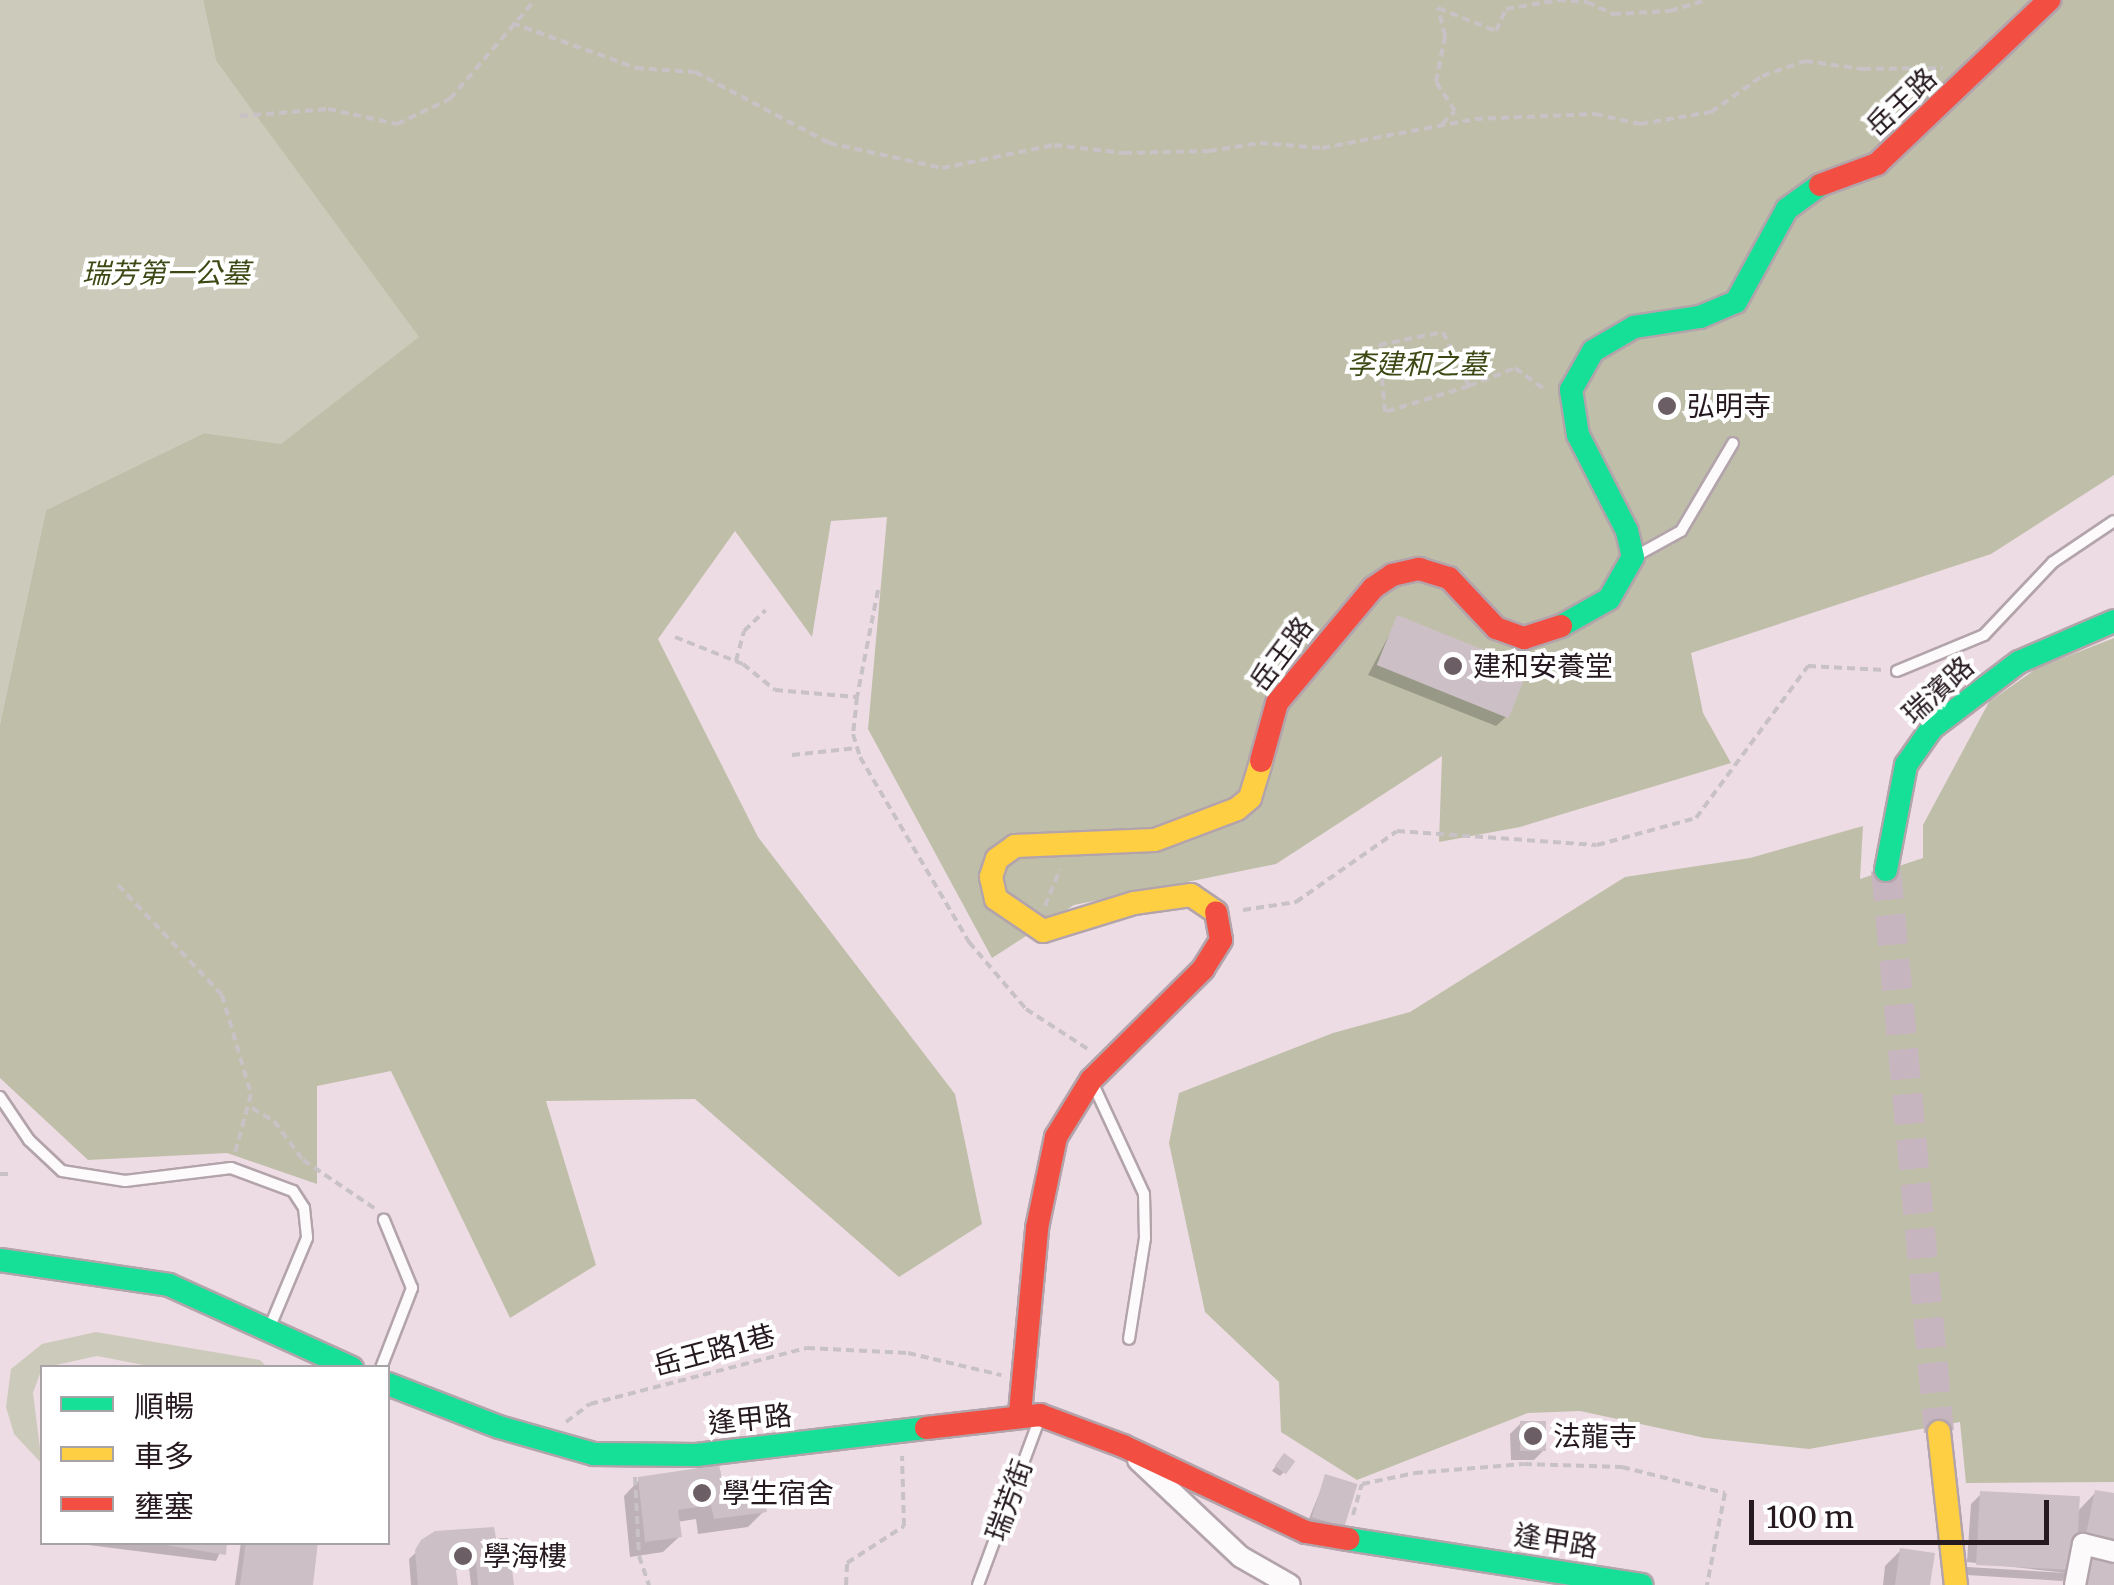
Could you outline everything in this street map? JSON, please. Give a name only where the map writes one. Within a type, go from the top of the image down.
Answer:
[{"type":"street","name":"岳王路","points":[[1572,390],[1610,335],[1700,317],[1736,302],[1787,209],[1815,187],[1877,164],[2049,0]]},
{"type":"street","points":[[1572,390],[1578,435],[1627,531],[1633,557]]},
{"type":"street","name":"岳王路","points":[[1043,931],[1014,917],[996,899],[990,878],[998,859],[1014,846],[1155,840],[1237,809],[1250,798],[1276,704],[1373,588],[1392,575],[1419,569],[1449,578],[1496,628],[1524,638],[1584,619],[1609,599],[1633,557]]},
{"type":"street","name":"瑞濱路","points":[[1886,870],[1902,778],[1932,728],[2018,662],[2114,621]]},
{"type":"street","points":[[1030,1414],[1021,1380],[1047,1172],[1056,1137],[1099,1071],[1204,969],[1221,940],[1218,914],[1192,895],[1134,902],[1043,931]]},
{"type":"street","points":[[0,1260],[143,1277],[346,1365]]},
{"type":"street","name":"逢甲路","points":[[390,1385],[594,1454],[696,1455],[1030,1414],[1123,1446],[1260,1515],[1345,1538],[1640,1585]]},
{"type":"street","points":[[1939,1432],[1956,1585]]},
{"type":"street","name":"逢甲路","points":[[1123,1446],[1240,1557],[1290,1585]]},
{"type":"street","points":[[2075,1585],[2083,1544],[2114,1552]]},
{"type":"lane","points":[[1633,557],[1681,531],[1733,443]]},
{"type":"lane","points":[[1897,671],[1984,635],[2053,562],[2114,521]]},
{"type":"lane","points":[[1099,1071],[1144,1194],[1145,1238],[1128,1339]]},
{"type":"lane","points":[[0,1097],[29,1140],[62,1171],[125,1182],[230,1168],[292,1191],[308,1221],[308,1238],[269,1329]]},
{"type":"lane","points":[[381,1365],[412,1288],[384,1220]]},
{"type":"lane","name":"瑞芳街","points":[[978,1585],[1030,1414]]},
{"type":"path","points":[[240,116],[328,109],[397,124],[450,99],[535,0]]},
{"type":"path","points":[[1442,124],[1456,111],[1436,82],[1445,36],[1438,8],[1496,31],[1506,9],[1558,0],[1587,2],[1614,14],[1670,11],[1707,0]]},
{"type":"path","points":[[512,23],[636,68],[696,72],[829,142],[942,168],[1054,145],[1124,153],[1209,152],[1260,142],[1322,148],[1442,124],[1594,114],[1640,124],[1710,112],[1762,76],[1804,61],[1863,70],[1978,68]]},
{"type":"path","points":[[1469,386],[1443,332],[1380,346],[1385,412],[1469,386],[1515,368],[1540,391],[1572,390]]},
{"type":"path","points":[[878,590],[857,697],[857,748],[969,942],[1026,1009],[1099,1071]]},
{"type":"path","points":[[736,661],[744,631],[766,610]]},
{"type":"path","points":[[675,636],[736,661],[775,690],[857,697]]},
{"type":"path","points":[[1218,914],[1296,902],[1397,831],[1597,845],[1696,818],[1808,666],[1897,671]]},
{"type":"path","points":[[792,755],[857,748]]},
{"type":"path","points":[[1043,931],[1045,900],[1064,862],[1057,847]]},
{"type":"path","points":[[118,884],[222,995],[252,1108],[230,1168]]},
{"type":"path","points":[[252,1108],[274,1121],[303,1160],[366,1199],[384,1220]]},
{"type":"path","points":[[0,1174],[8,1174]]},
{"type":"path","name":"岳王路1巷","points":[[552,1442],[565,1422],[590,1404],[772,1352],[908,1353],[1021,1380]]},
{"type":"path","points":[[846,1585],[848,1563],[904,1526],[901,1428]]},
{"type":"path","points":[[634,1454],[639,1556],[649,1585]]},
{"type":"path","points":[[1345,1538],[1362,1484],[1524,1464],[1622,1466],[1725,1493],[1707,1585]]},
{"type":"green space","name":"瑞芳第一公墓","points":[[0,0],[203,0],[216,61],[420,337],[281,445],[204,433],[46,510],[0,724]]},
{"type":"green space","name":"李建和之墓","points":[[203,0],[2114,0],[2114,475],[1991,554],[1691,653],[1703,713],[1731,763],[1520,827],[1439,842],[1442,756],[1276,864],[1074,905],[992,958],[868,729],[887,517],[831,521],[812,637],[735,531],[658,639],[758,837],[955,1094],[982,1224],[899,1277],[695,1099],[546,1101],[596,1265],[510,1318],[391,1071],[317,1086],[317,1184],[227,1153],[88,1160],[0,1078],[0,724],[46,510],[204,433],[281,444],[419,337],[216,61]]},
{"type":"green space","points":[[2114,638],[2114,1482],[1966,1483],[1960,1422],[1809,1449],[1705,1438],[1580,1411],[1528,1413],[1357,1480],[1281,1432],[1279,1382],[1205,1312],[1169,1143],[1179,1093],[1333,1033],[1410,1012],[1625,877],[1750,858],[1863,826],[1860,879],[1923,858],[1923,825],[1989,702],[2037,668]]},
{"type":"green space","points":[[96,1332],[260,1360],[265,1365],[144,1365],[97,1356],[40,1365],[33,1393],[40,1462],[14,1434],[6,1407],[11,1369],[42,1344]]},
{"type":"building","name":"建和安養堂","points":[[1397,615],[1529,668],[1508,718],[1377,665]]},
{"type":"building","name":"法龍寺","points":[[1520,1421],[1546,1421],[1546,1451],[1520,1451]]},
{"type":"building","points":[[1284,1453],[1295,1461],[1286,1474],[1275,1466]]},
{"type":"building","name":"學生宿舍","points":[[719,1465],[723,1482],[760,1477],[767,1512],[714,1519],[711,1505],[678,1510],[682,1537],[645,1542],[638,1477]]},
{"type":"building","points":[[1325,1474],[1358,1484],[1344,1527],[1312,1517]]},
{"type":"building","points":[[2095,1490],[2114,1493],[2114,1545],[2085,1539]]},
{"type":"building","points":[[1980,1491],[2080,1496],[2076,1570],[1976,1565]]},
{"type":"building","name":"學海樓","points":[[494,1527],[496,1538],[508,1538],[514,1585],[478,1585],[476,1562],[455,1564],[458,1585],[418,1585],[415,1550],[421,1540],[435,1531]]},
{"type":"building","points":[[165,1545],[227,1545],[226,1555]]},
{"type":"building","points":[[246,1545],[318,1545],[313,1585],[240,1585]]},
{"type":"building","points":[[1900,1548],[1935,1553],[1930,1585],[1895,1585]]},
{"type":"building","points":[[2086,1552],[2114,1557],[2114,1585],[2080,1585]]},
{"type":"tunnel","points":[[1886,870],[1939,1432]]},
{"type":"traffic: fast","points":[[1561,626],[1609,599],[1633,557],[1627,531],[1578,435],[1571,390],[1593,351],[1634,327],[1700,317],[1736,302],[1787,209],[1820,185]]},
{"type":"traffic: fast","points":[[1886,870],[1906,765],[1932,728],[2019,662],[2114,621]]},
{"type":"traffic: fast","points":[[0,1260],[169,1285],[345,1365]]},
{"type":"traffic: fast","points":[[390,1385],[499,1427],[594,1454],[696,1455],[926,1428]]},
{"type":"traffic: fast","points":[[1348,1539],[1641,1585]]},
{"type":"traffic: slow","points":[[1216,912],[1191,895],[1134,903],[1043,931],[996,899],[991,877],[997,859],[1015,846],[1155,840],[1237,809],[1250,798],[1261,761]]},
{"type":"traffic: slow","points":[[1939,1432],[1956,1585]]},
{"type":"traffic: jam","points":[[1820,185],[1877,164],[2049,0]]},
{"type":"traffic: jam","points":[[1261,761],[1277,703],[1373,588],[1392,575],[1419,569],[1449,578],[1496,628],[1524,638],[1561,626]]},
{"type":"traffic: jam","points":[[1020,1413],[1037,1228],[1056,1137],[1091,1080],[1203,969],[1221,940],[1216,912]]},
{"type":"traffic: jam","points":[[926,1428],[1040,1415],[1123,1446],[1306,1532],[1348,1539]]},
{"type":"place","name":"弘明寺","points":[[1667,406]]},
{"type":"place","name":"建和安養堂","points":[[1453,666]]},
{"type":"place","name":"法龍寺","points":[[1533,1436]]},
{"type":"place","name":"學生宿舍","points":[[702,1493]]},
{"type":"place","name":"學海樓","points":[[463,1556]]}]
